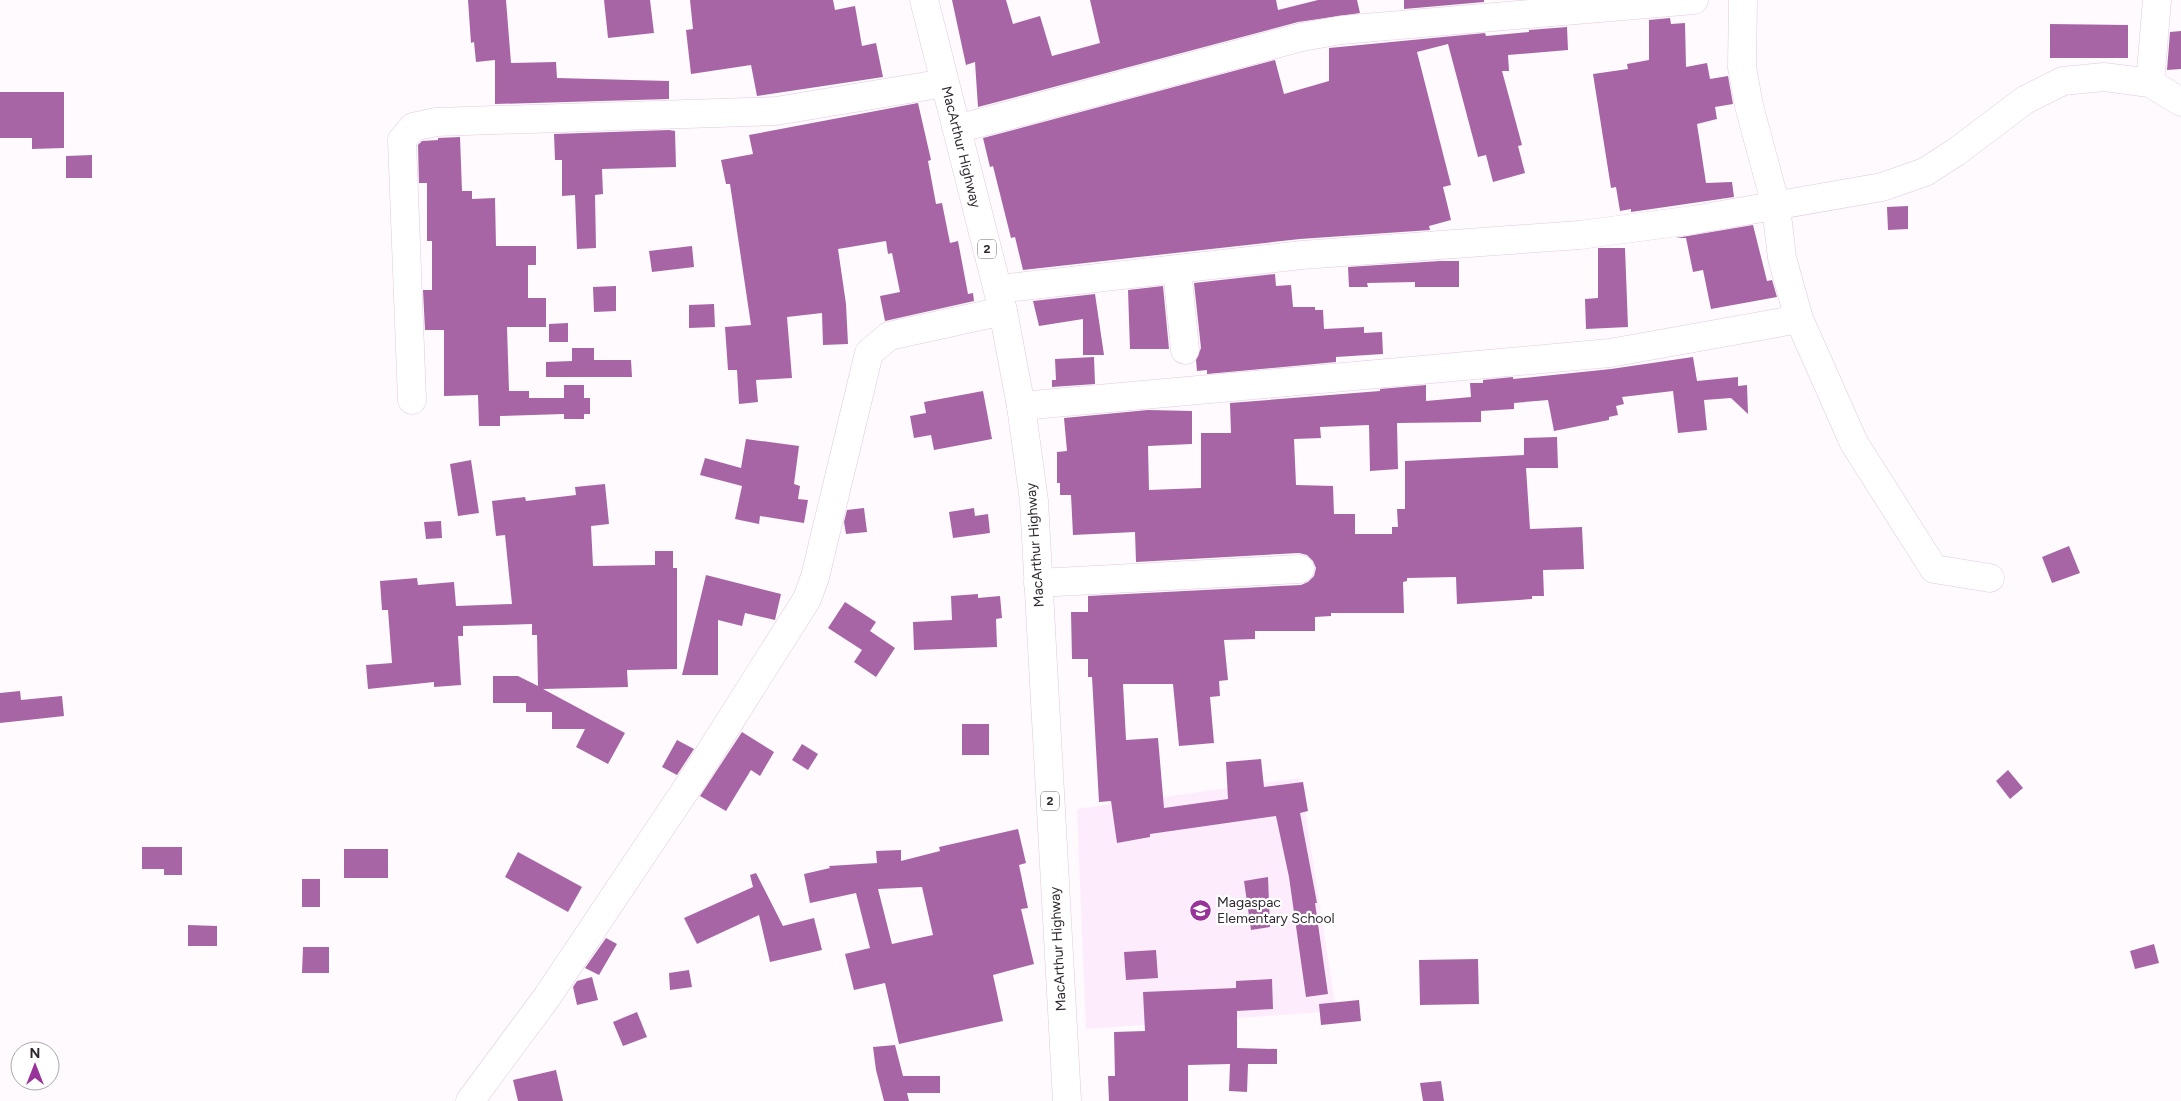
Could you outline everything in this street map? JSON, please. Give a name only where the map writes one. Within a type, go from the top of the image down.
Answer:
[{"type":"main road","name":"MacArthur Highway","points":[[924,0],[1000,300],[1021,406],[1034,501],[1067,1101]]},
{"type":"main road","points":[[957,129],[1302,37],[1341,30],[1694,0]]},
{"type":"main road","points":[[1743,0],[1742,67],[1749,106],[1776,206],[1782,258],[1799,319],[1854,443],[1934,569],[1990,578]]},
{"type":"main road","points":[[2150,83],[2157,0]]},
{"type":"main road","points":[[470,1101],[552,990],[697,773],[806,599],[815,577],[869,353],[888,336],[1000,300],[1177,269],[1302,255],[1580,235],[1693,220],[1882,187],[1925,172],[1956,152],[2025,100],[2063,81],[2104,77],[2150,83],[2181,102]]},
{"type":"main road","points":[[412,400],[402,140],[413,128],[436,122],[776,111],[945,83]]},
{"type":"main road","points":[[1177,269],[1185,350]]},
{"type":"main road","points":[[1021,406],[1610,353],[1799,319]]},
{"type":"main road","points":[[1038,583],[1300,569]]},
{"type":"shaded area","name":"Magaspac Elementary School","points":[[1300,778],[1336,1011],[1086,1029],[1077,809]]},
{"type":"building","points":[[468,0],[506,0],[511,63],[556,62],[557,78],[669,81],[669,99],[495,104],[495,60],[476,62],[474,42],[471,43]]},
{"type":"building","points":[[604,0],[650,0],[654,33],[608,38]]},
{"type":"building","points":[[690,0],[833,0],[835,10],[855,6],[862,46],[876,43],[883,77],[757,96],[751,65],[691,74],[686,30],[693,29]]},
{"type":"building","points":[[952,0],[1006,0],[1013,24],[1040,16],[1052,56],[1100,43],[1090,0],[1276,0],[1278,10],[1318,0],[1357,0],[1360,13],[1298,22],[978,107],[975,62],[966,65]]},
{"type":"building","points":[[1404,0],[1484,0],[1484,2],[1404,9]]},
{"type":"building","points":[[1670,18],[1671,24],[1685,23],[1686,67],[1707,63],[1710,79],[1728,76],[1733,104],[1715,107],[1717,119],[1697,124],[1706,183],[1732,182],[1734,197],[1631,212],[1631,209],[1620,211],[1616,187],[1611,188],[1593,74],[1628,69],[1627,64],[1649,60],[1649,20]]},
{"type":"building","points":[[2050,24],[2128,25],[2128,58],[2050,58]]},
{"type":"building","points":[[1567,27],[1568,50],[1508,55],[1509,71],[1502,71],[1522,145],[1518,146],[1525,173],[1493,182],[1486,155],[1478,157],[1448,44],[1417,52],[1451,185],[1443,187],[1451,220],[1429,226],[1430,230],[1300,239],[1023,270],[1015,237],[1011,238],[993,166],[990,167],[983,138],[1275,60],[1284,94],[1329,81],[1329,48],[1485,33],[1486,36]]},
{"type":"building","points":[[2181,31],[2181,69],[2167,70],[2170,32]]},
{"type":"building","points":[[0,92],[64,92],[64,148],[32,149],[32,138],[0,138]]},
{"type":"building","points":[[918,103],[931,160],[928,161],[936,204],[942,203],[950,243],[958,241],[968,294],[973,293],[974,301],[885,321],[880,296],[900,292],[892,253],[888,254],[886,241],[838,249],[846,304],[848,344],[823,345],[822,313],[787,317],[792,378],[756,380],[758,402],[739,404],[737,370],[728,370],[725,327],[751,325],[730,184],[726,184],[721,160],[753,154],[749,135]]},
{"type":"building","points":[[675,131],[676,167],[602,169],[603,194],[595,195],[596,248],[577,249],[575,195],[562,196],[562,160],[555,160],[554,134]]},
{"type":"building","points":[[460,137],[462,191],[472,191],[472,199],[495,198],[496,246],[536,246],[536,265],[528,265],[528,298],[546,298],[546,327],[507,327],[509,391],[529,391],[529,398],[564,398],[564,385],[584,385],[584,398],[590,398],[590,414],[584,414],[584,419],[564,419],[564,414],[500,416],[500,426],[479,426],[478,395],[444,396],[444,330],[425,330],[423,290],[432,290],[432,241],[427,241],[427,183],[419,183],[418,145],[422,141]]},
{"type":"building","points":[[92,155],[92,178],[66,178],[66,156]]},
{"type":"building","points":[[1908,206],[1908,229],[1888,230],[1887,207]]},
{"type":"building","points":[[1753,225],[1767,281],[1772,280],[1777,297],[1711,309],[1703,270],[1693,272],[1686,238],[1676,238]]},
{"type":"building","points":[[692,246],[694,267],[652,272],[649,251]]},
{"type":"building","points":[[1598,248],[1625,248],[1628,327],[1586,329],[1585,299],[1598,298]]},
{"type":"building","points":[[1459,261],[1459,287],[1415,287],[1415,282],[1367,283],[1368,287],[1349,287],[1348,267]]},
{"type":"building","points":[[1275,274],[1276,286],[1291,285],[1293,307],[1315,307],[1315,310],[1323,310],[1324,329],[1364,327],[1364,333],[1382,332],[1383,354],[1336,357],[1336,362],[1207,374],[1207,370],[1197,371],[1196,360],[1201,348],[1194,283]]},
{"type":"building","points":[[616,286],[616,311],[594,312],[593,287]]},
{"type":"building","points":[[1163,286],[1169,349],[1130,349],[1128,290]]},
{"type":"building","points":[[1095,294],[1104,355],[1083,355],[1083,319],[1039,326],[1033,301]]},
{"type":"building","points":[[714,304],[715,327],[689,328],[689,305]]},
{"type":"building","points":[[568,323],[568,342],[549,342],[549,324]]},
{"type":"building","points":[[572,348],[594,348],[594,360],[631,360],[632,377],[546,377],[546,362],[572,361]]},
{"type":"building","points":[[1094,357],[1095,384],[1052,387],[1052,380],[1056,380],[1055,359]]},
{"type":"building","points":[[1693,357],[1697,381],[1738,377],[1738,386],[1747,385],[1748,414],[1731,398],[1704,400],[1707,430],[1678,433],[1673,391],[1622,397],[1624,404],[1616,406],[1618,415],[1609,417],[1609,420],[1554,431],[1548,400],[1514,403],[1514,409],[1481,411],[1481,422],[1397,423],[1398,469],[1370,471],[1369,425],[1320,427],[1321,438],[1294,439],[1296,485],[1333,486],[1334,514],[1355,514],[1355,534],[1392,534],[1392,527],[1398,527],[1397,509],[1405,509],[1405,461],[1524,455],[1524,438],[1557,437],[1558,468],[1526,468],[1530,529],[1582,527],[1584,569],[1543,570],[1544,596],[1532,596],[1532,599],[1457,604],[1456,577],[1407,578],[1407,581],[1403,582],[1404,613],[1331,613],[1331,616],[1315,617],[1315,631],[1255,631],[1255,639],[1224,640],[1228,680],[1219,681],[1220,696],[1210,697],[1214,743],[1179,746],[1173,684],[1123,684],[1126,740],[1158,738],[1164,808],[1228,799],[1226,762],[1261,759],[1264,787],[1303,782],[1308,811],[1300,813],[1317,903],[1315,903],[1328,994],[1306,997],[1289,877],[1276,816],[1150,834],[1150,837],[1117,843],[1111,801],[1099,802],[1092,677],[1088,677],[1088,659],[1072,659],[1071,612],[1088,612],[1088,596],[1301,585],[1308,582],[1314,576],[1316,568],[1313,561],[1307,555],[1299,553],[1136,562],[1135,532],[1073,535],[1071,495],[1060,495],[1060,483],[1057,483],[1057,452],[1067,451],[1064,418],[1148,410],[1192,411],[1192,444],[1148,446],[1149,490],[1201,488],[1201,433],[1231,433],[1230,403],[1380,391],[1380,389],[1426,385],[1426,401],[1471,397],[1470,383],[1483,383],[1483,380],[1513,377],[1513,379],[1611,369]]},
{"type":"building","points":[[983,391],[992,439],[934,450],[931,435],[914,438],[910,416],[926,413],[924,402]]},
{"type":"building","points":[[746,439],[799,446],[794,484],[800,486],[798,499],[808,500],[804,523],[760,516],[759,524],[735,519],[742,486],[700,475],[705,458],[741,468]]},
{"type":"building","points":[[471,460],[479,513],[458,516],[450,464]]},
{"type":"building","points":[[605,484],[609,524],[591,526],[593,566],[655,565],[655,551],[673,551],[673,568],[677,568],[677,669],[627,670],[628,687],[543,689],[625,733],[608,764],[576,747],[585,729],[552,729],[552,712],[526,712],[526,703],[493,703],[493,676],[518,676],[538,686],[537,635],[532,635],[532,624],[463,626],[463,636],[458,636],[461,685],[434,687],[434,682],[368,689],[366,665],[392,663],[388,610],[382,610],[380,581],[417,578],[418,585],[454,582],[456,606],[512,604],[505,535],[496,536],[492,501],[525,497],[526,501],[576,495],[575,487]]},
{"type":"building","points":[[864,508],[867,532],[846,534],[844,522],[847,510]]},
{"type":"building","points":[[974,508],[975,516],[988,514],[990,533],[953,538],[949,512]]},
{"type":"building","points":[[441,521],[442,538],[426,539],[424,522]]},
{"type":"building","points":[[2069,546],[2080,573],[2052,583],[2042,557]]},
{"type":"building","points":[[706,575],[781,594],[775,620],[745,613],[742,626],[718,620],[718,675],[682,675]]},
{"type":"building","points":[[978,594],[978,598],[1000,596],[1002,618],[996,619],[997,647],[914,650],[913,622],[952,620],[951,596]]},
{"type":"building","points":[[845,602],[876,622],[870,631],[895,648],[876,677],[854,662],[862,650],[828,628]]},
{"type":"building","points":[[20,691],[21,700],[62,696],[64,716],[0,723],[0,693]]},
{"type":"building","points":[[962,724],[989,724],[989,755],[962,755]]},
{"type":"building","points":[[742,732],[774,752],[760,776],[751,770],[726,811],[700,796]]},
{"type":"building","points":[[677,740],[694,749],[677,775],[662,767]]},
{"type":"building","points":[[802,744],[818,754],[808,770],[792,760]]},
{"type":"building","points":[[2008,770],[2023,788],[2010,799],[1996,781]]},
{"type":"building","points":[[1018,829],[1026,863],[1019,865],[1028,908],[1021,909],[1034,964],[993,975],[1003,1021],[899,1044],[885,983],[854,990],[845,954],[870,948],[856,893],[810,903],[804,874],[830,868],[829,866],[877,863],[876,851],[901,850],[901,861],[940,851],[939,847]],"holes":[[[922,887],[933,935],[892,944],[878,889]]]},
{"type":"building","points":[[142,847],[182,847],[182,875],[164,875],[164,869],[142,869]]},
{"type":"building","points":[[344,849],[388,849],[388,878],[344,878]]},
{"type":"building","points":[[518,852],[582,887],[568,912],[505,877]]},
{"type":"building","points":[[756,873],[783,926],[814,918],[822,950],[770,962],[759,915],[697,944],[684,918],[753,887],[750,875]]},
{"type":"building","points":[[1268,877],[1270,927],[1251,930],[1244,881]]},
{"type":"building","points":[[302,879],[320,879],[320,907],[302,907]]},
{"type":"building","points":[[188,925],[217,926],[217,946],[188,946]]},
{"type":"building","points":[[606,938],[617,944],[599,975],[585,968]]},
{"type":"building","points":[[2154,944],[2159,963],[2135,969],[2130,951]]},
{"type":"building","points":[[303,947],[329,947],[329,973],[302,973]]},
{"type":"building","points":[[1156,950],[1158,978],[1126,980],[1124,952]]},
{"type":"building","points":[[1478,959],[1479,1004],[1420,1005],[1419,960]]},
{"type":"building","points":[[689,970],[692,987],[670,990],[669,973]]},
{"type":"building","points":[[592,977],[598,1000],[577,1005],[573,987],[577,981]]},
{"type":"building","points":[[1272,979],[1273,1009],[1237,1011],[1237,1048],[1277,1049],[1277,1064],[1248,1064],[1247,1092],[1229,1091],[1230,1064],[1188,1065],[1188,1101],[1109,1101],[1108,1076],[1115,1076],[1114,1032],[1145,1031],[1143,992],[1236,988],[1236,981]]},
{"type":"building","points":[[1359,1000],[1361,1021],[1321,1025],[1319,1004]]},
{"type":"building","points":[[637,1012],[647,1037],[623,1046],[613,1022]]},
{"type":"building","points":[[895,1045],[903,1076],[940,1076],[940,1093],[907,1093],[909,1101],[884,1101],[876,1070],[873,1047]]},
{"type":"building","points":[[556,1070],[563,1101],[518,1101],[513,1080]]},
{"type":"building","points":[[1441,1081],[1444,1101],[1423,1101],[1420,1083]]},
{"type":"place","name":"Magaspac Elementary School","points":[[1201,910]]}]
